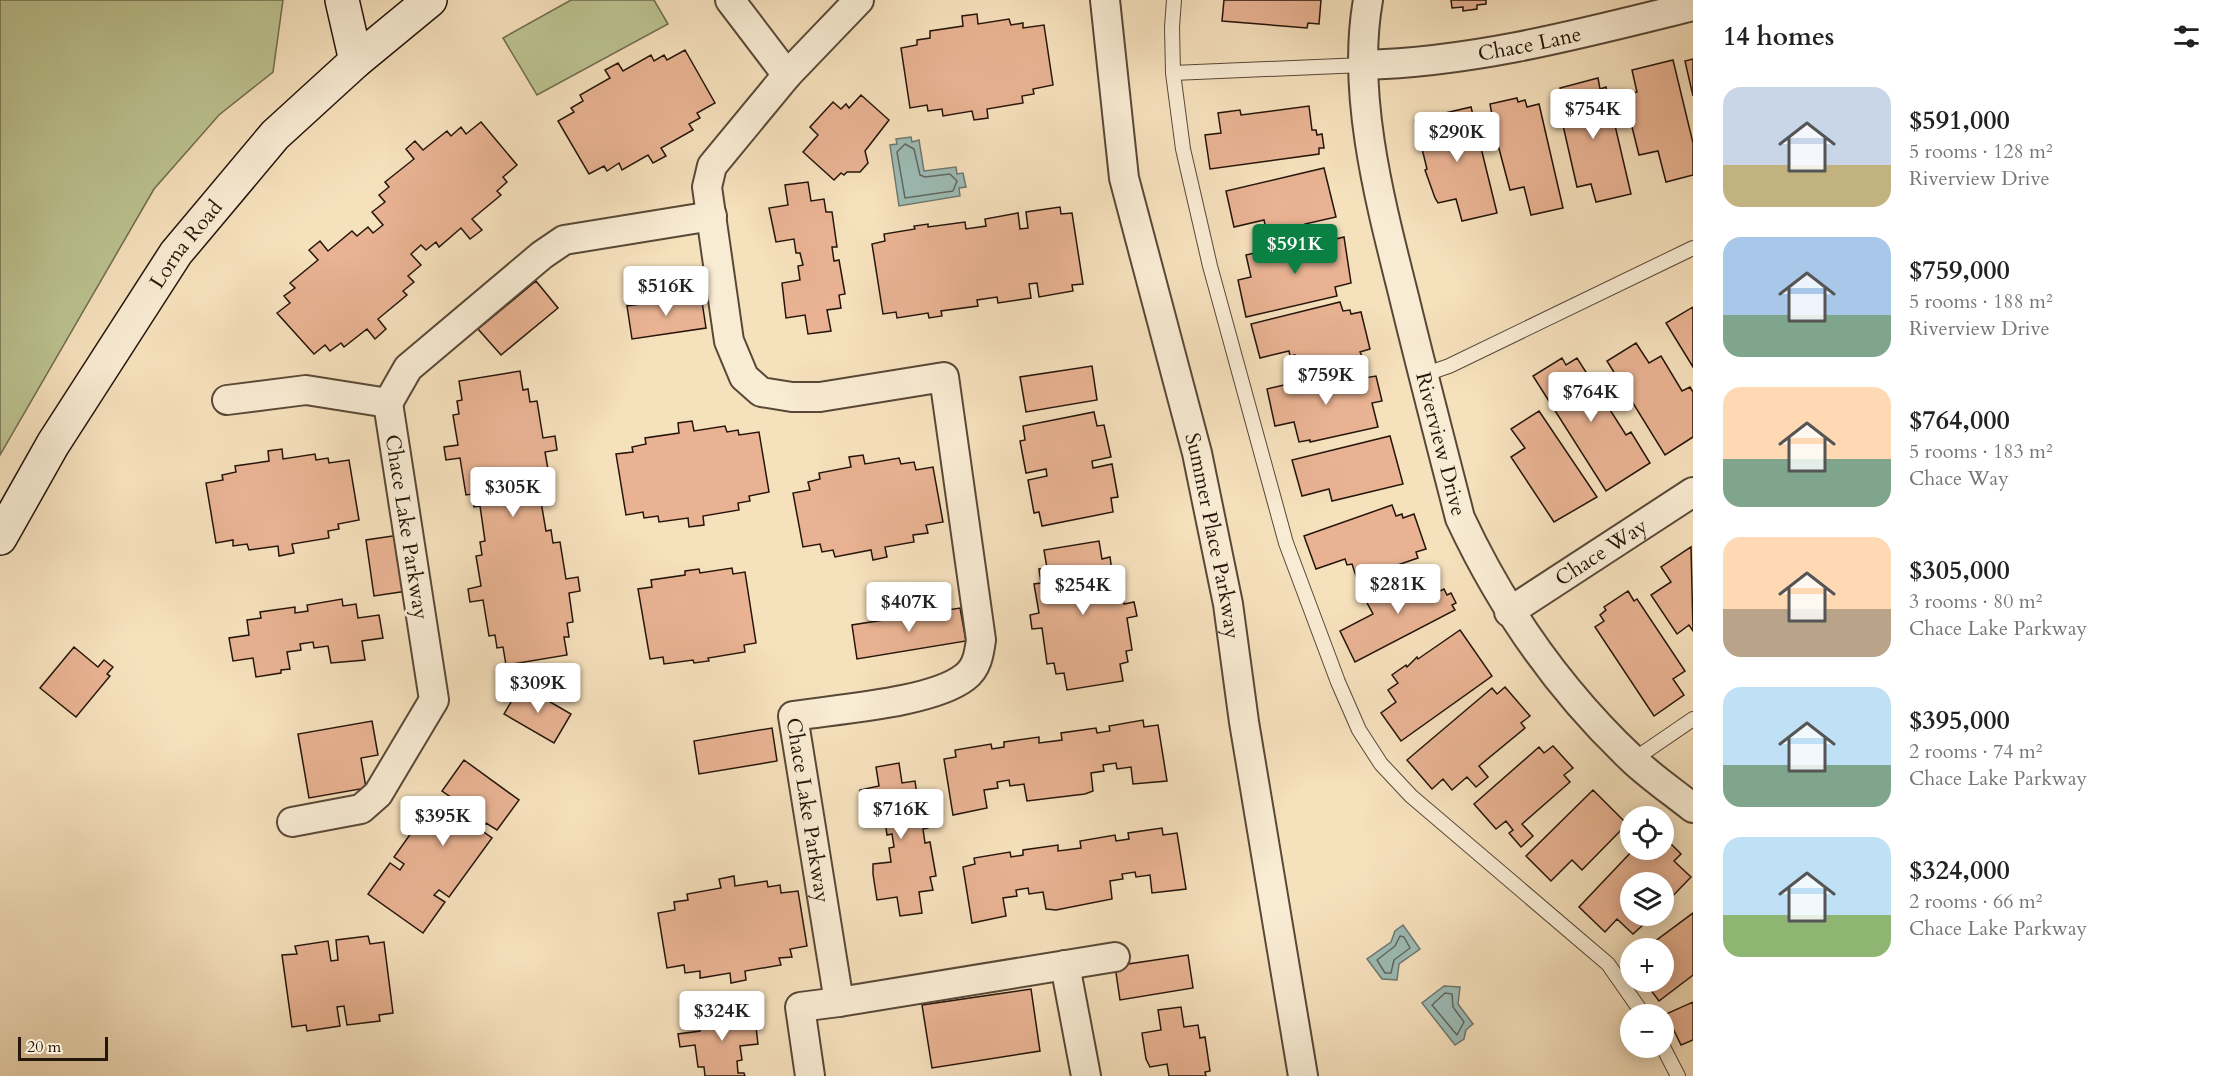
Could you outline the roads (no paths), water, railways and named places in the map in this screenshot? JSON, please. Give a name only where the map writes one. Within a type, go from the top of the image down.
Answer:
[{"type":"street","points":[[342,0],[356,61]]},
{"type":"street","name":"Lorna Road","points":[[0,538],[53,444],[176,253],[275,135],[356,61],[430,0]]},
{"type":"street","points":[[730,0],[787,75]]},
{"type":"street","name":"Chace Lake Parkway","points":[[839,1002],[793,716],[919,696],[950,687],[967,676],[978,660],[981,640],[944,377],[820,397],[792,398],[761,392],[744,377],[729,341],[707,187],[712,165],[787,75],[859,0]]},
{"type":"street","name":"Summer Place Parkway","points":[[1105,0],[1124,178],[1197,453],[1228,604],[1244,722],[1303,1076]]},
{"type":"street","name":"Riverview Drive","points":[[1368,0],[1363,65],[1368,121],[1382,210],[1460,518],[1480,561],[1509,612],[1543,659],[1579,703],[1633,760],[1693,808]]},
{"type":"street","name":"Chace Lane","points":[[1363,65],[1425,63],[1502,52],[1693,6]]},
{"type":"street","points":[[227,399],[306,390],[388,402],[408,368],[542,255],[564,240],[712,216]]},
{"type":"street","name":"Chace Lake Parkway","points":[[292,822],[361,809],[378,794],[434,700],[388,402]]},
{"type":"street","name":"Chace Way","points":[[1509,612],[1693,492]]},
{"type":"street","points":[[810,1076],[800,1007],[1115,957]]},
{"type":"street","points":[[1065,965],[1086,1076]]},
{"type":"lane","points":[[1174,0],[1173,73],[1183,149],[1210,266],[1286,543],[1338,682],[1359,730],[1381,764],[1411,796],[1608,964],[1636,1004]]},
{"type":"lane","points":[[1173,73],[1363,65]]},
{"type":"lane","points":[[1423,375],[1449,366],[1693,248]]},
{"type":"lane","points":[[1633,760],[1693,719]]},
{"type":"lane","points":[[1669,1058],[1678,1076]]},
{"type":"water","points":[[911,137],[912,142],[919,140],[924,171],[956,167],[957,174],[963,173],[966,187],[959,188],[960,196],[899,206],[890,145],[897,144],[896,139]]},
{"type":"water","points":[[1403,925],[1420,949],[1399,964],[1397,980],[1382,979],[1367,959],[1391,942],[1395,931]]},
{"type":"water","points":[[1444,986],[1460,987],[1458,1004],[1473,1024],[1466,1030],[1464,1039],[1455,1045],[1422,1003]]}]
